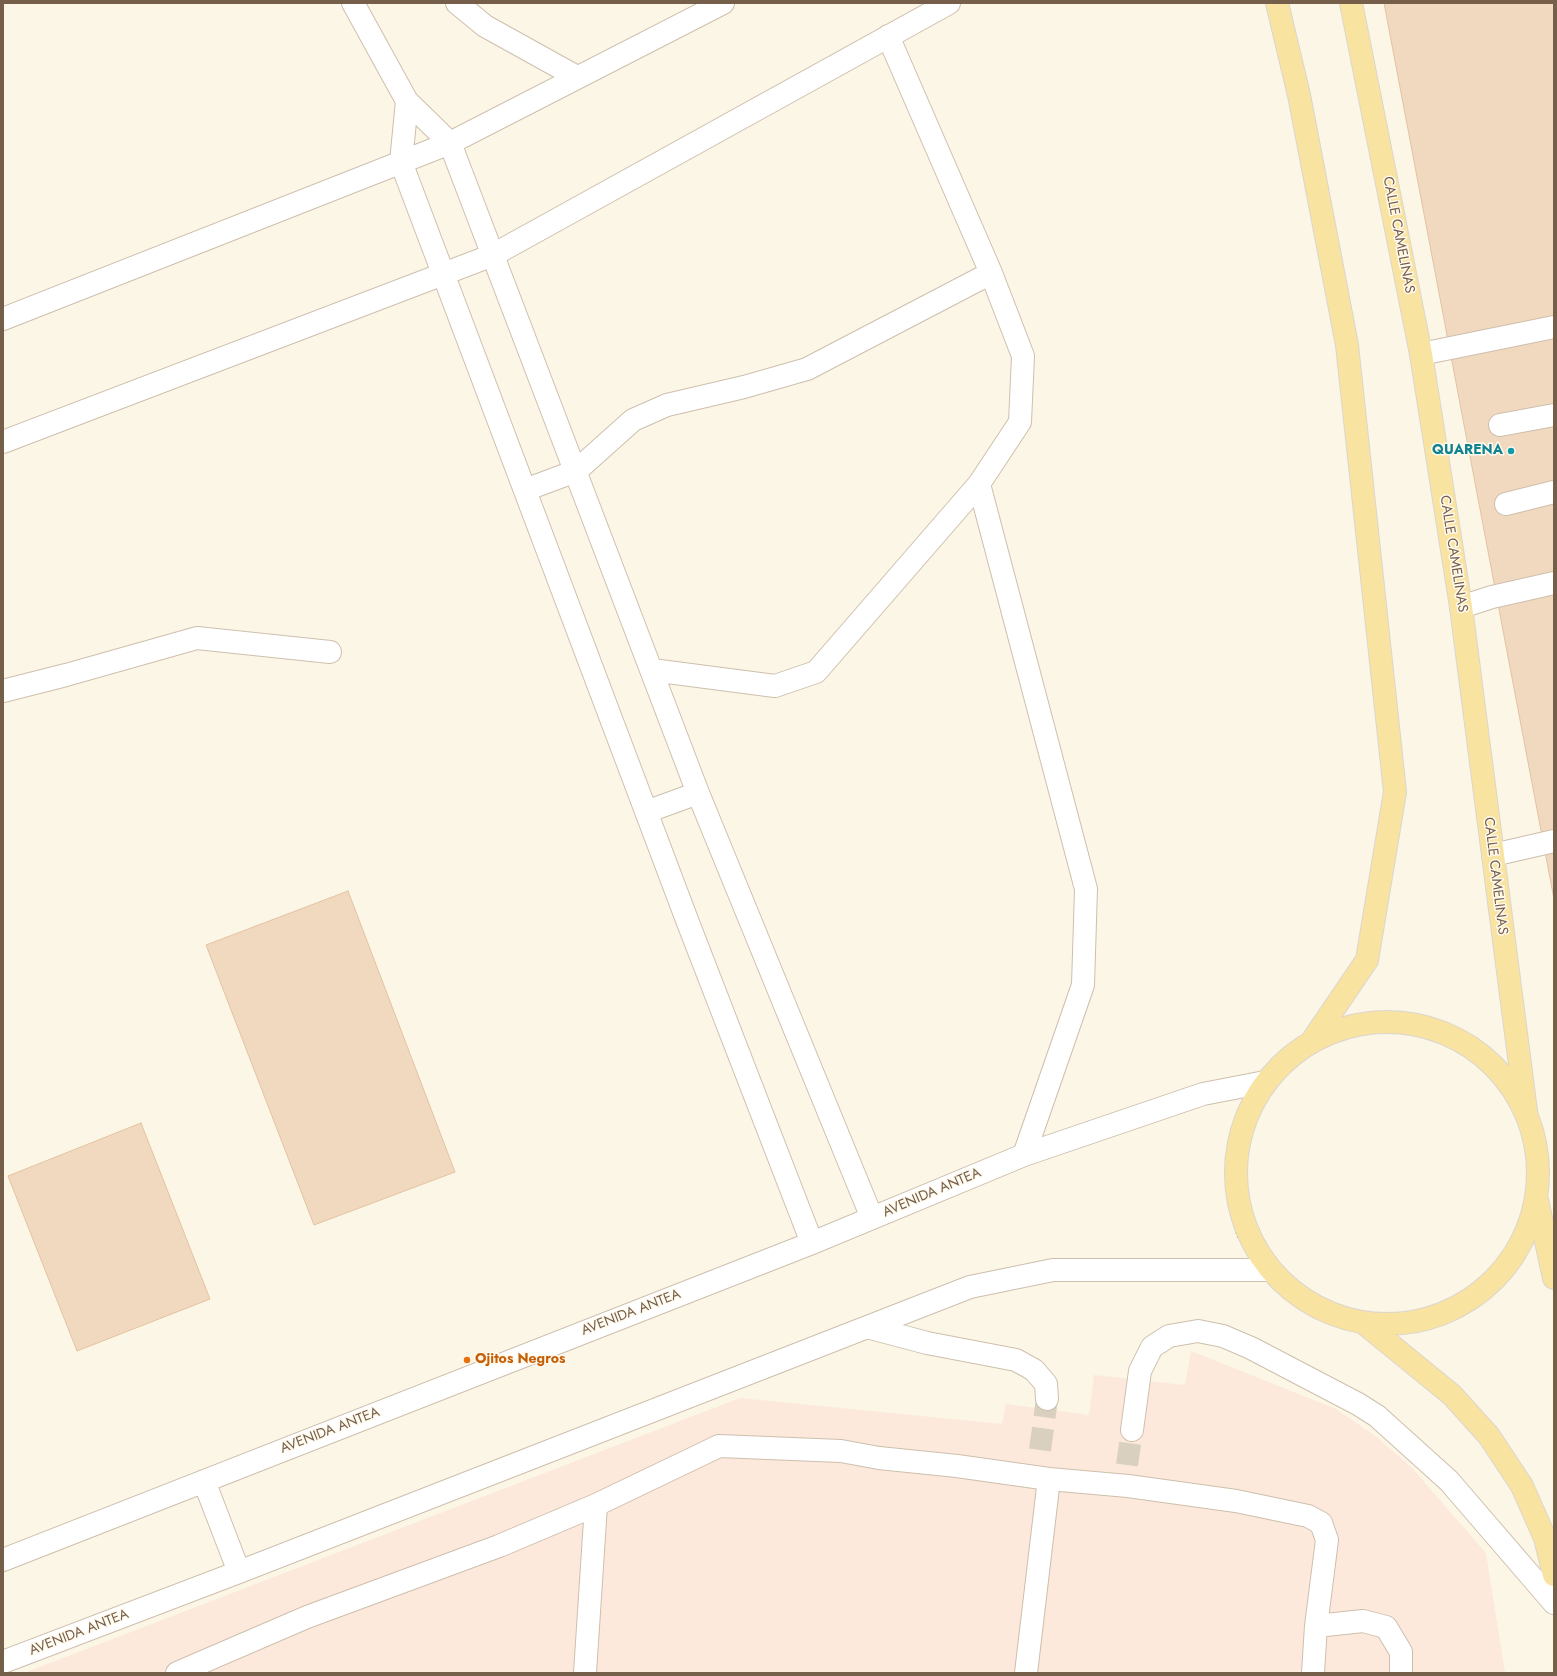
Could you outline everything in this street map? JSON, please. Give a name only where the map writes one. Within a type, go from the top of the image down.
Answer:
[{"type":"main road","points":[[1277,3],[1299,95],[1347,345],[1396,792],[1367,960],[1314,1038],[1264,1082],[1246,1117],[1236,1156],[1237,1196],[1248,1235],[1270,1270],[1312,1306],[1365,1324],[1412,1324],[1456,1309],[1494,1282],[1522,1244],[1537,1200]]},
{"type":"main road","name":"CALLE CAMELINAS","points":[[1351,3],[1421,354],[1461,607],[1537,1200]]},
{"type":"main road","points":[[1314,1038],[1374,1020],[1436,1028],[1490,1059],[1526,1111]]},
{"type":"main road","points":[[1537,1200],[1554,1278]]},
{"type":"main road","points":[[1365,1324],[1452,1396],[1489,1436],[1522,1486],[1545,1538],[1554,1575]]},
{"type":"street","points":[[354,3],[407,101],[450,143],[698,793],[872,1218]]},
{"type":"street","points":[[457,3],[485,26],[578,77]]},
{"type":"street","points":[[3,319],[450,143],[723,3]]},
{"type":"street","points":[[3,442],[493,255],[949,3]]},
{"type":"street","points":[[652,670],[775,686],[816,672],[979,484],[1020,422],[1023,356],[991,273],[888,36]]},
{"type":"street","points":[[407,101],[401,162],[646,812],[812,1243]]},
{"type":"street","points":[[525,490],[576,471],[633,420],[667,405],[744,387],[807,369],[991,273]]},
{"type":"street","points":[[1421,354],[1554,327]]},
{"type":"street","points":[[1500,425],[1554,415]]},
{"type":"street","points":[[979,484],[1086,889],[1083,985],[1024,1155]]},
{"type":"street","points":[[1506,504],[1554,492]]},
{"type":"street","points":[[1461,607],[1492,597],[1554,583]]},
{"type":"street","points":[[3,691],[197,638],[330,652]]},
{"type":"street","points":[[646,812],[698,793]]},
{"type":"street","points":[[1492,855],[1554,841]]},
{"type":"street","name":"AVENIDA ANTEA","points":[[3,1560],[812,1243],[1024,1155],[1203,1094],[1264,1082]]},
{"type":"street","name":"AVENIDA ANTEA","points":[[3,1662],[240,1572],[970,1287],[1053,1270],[1270,1270]]},
{"type":"street","points":[[867,1327],[927,1343],[1016,1360],[1034,1370],[1046,1384],[1047,1399]]},
{"type":"street","points":[[1132,1430],[1140,1371],[1152,1347],[1170,1336],[1198,1331],[1223,1336],[1251,1348],[1358,1404],[1377,1416],[1449,1482],[1554,1603]]},
{"type":"street","points":[[177,1673],[307,1617],[499,1546],[596,1504],[719,1446],[841,1451],[879,1458],[957,1466],[1049,1479],[1128,1486],[1236,1501],[1308,1516],[1321,1523],[1327,1540],[1316,1626],[1313,1673]]},
{"type":"street","points":[[1026,1673],[1049,1479]]},
{"type":"street","points":[[204,1481],[240,1572]]},
{"type":"street","points":[[585,1673],[596,1504]]},
{"type":"street","points":[[1316,1626],[1363,1621],[1386,1627],[1401,1652],[1401,1673]]},
{"type":"path","points":[[1246,1117],[1232,1128],[1229,1168],[1237,1236],[1270,1270]]},
{"type":"shaded area","points":[[1191,1351],[1336,1409],[1377,1437],[1412,1468],[1486,1553],[1505,1673],[24,1673],[740,1398],[1002,1424],[1006,1404],[1089,1415],[1094,1375],[1185,1385]]},
{"type":"building","name":"QUARENA","points":[[1384,3],[1554,3],[1554,899]]},
{"type":"building","points":[[348,891],[455,1172],[314,1225],[206,945]]},
{"type":"building","points":[[141,1123],[210,1299],[77,1351],[8,1176]]},
{"type":"tunnel","points":[[1040,1450],[1047,1399]]},
{"type":"tunnel","points":[[1127,1465],[1132,1430]]},
{"type":"place","name":"QUARENA","points":[[1511,451]]},
{"type":"place","name":"Ojitos Negros","points":[[467,1360]]}]
